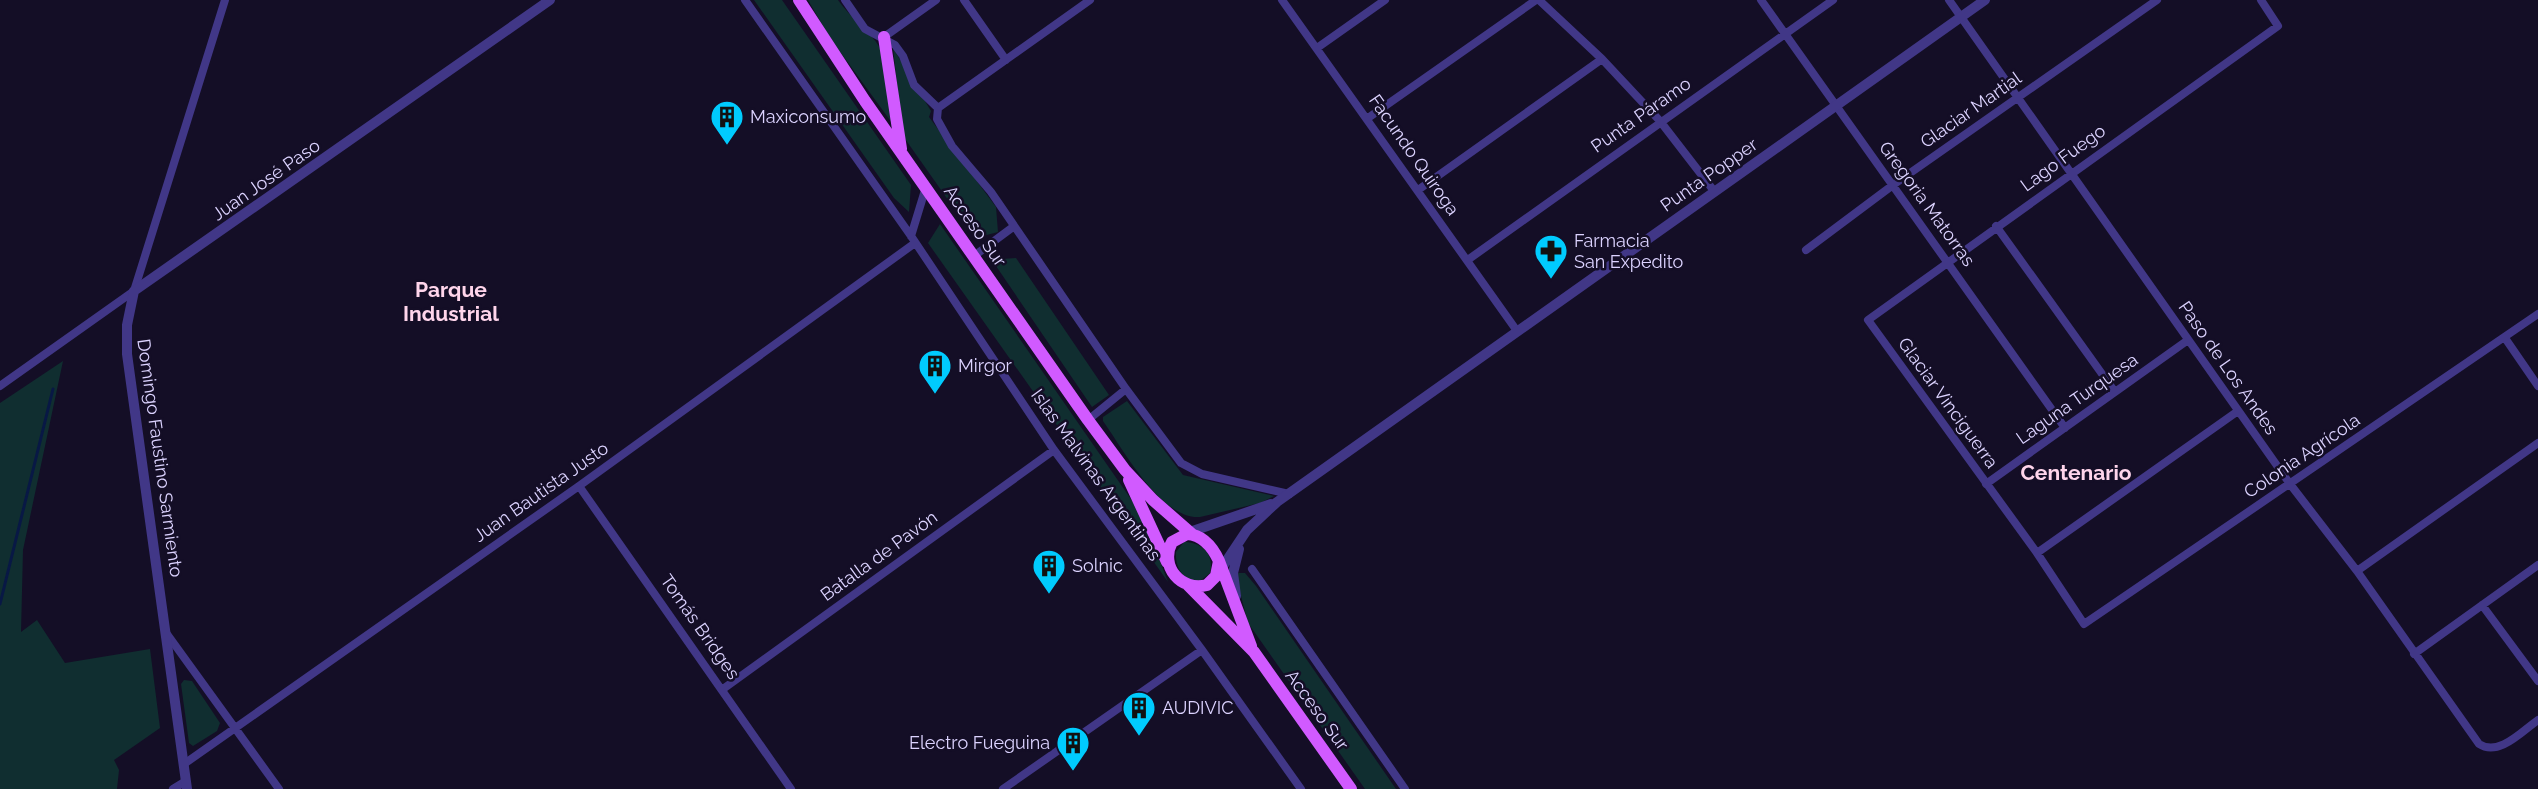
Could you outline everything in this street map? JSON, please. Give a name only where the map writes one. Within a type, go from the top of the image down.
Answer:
[{"type":"main road","name":"Acceso Sur","points":[[799,0],[901,154],[1088,420],[1125,470],[1188,534]]},
{"type":"main road","points":[[884,38],[901,154]]},
{"type":"main road","name":"Acceso Sur","points":[[1125,470],[1169,566]]},
{"type":"main road","points":[[1188,534],[1206,542],[1219,568],[1207,585],[1188,585],[1178,579],[1169,566],[1170,547],[1188,534]]},
{"type":"main road","name":"Acceso Sur","points":[[1219,568],[1254,652]]},
{"type":"main road","name":"Acceso Sur","points":[[1188,585],[1254,652],[1351,789]]},
{"type":"street","name":"Domingo Faustino Sarmiento","points":[[187,785],[127,354],[127,325],[134,291],[225,0]]},
{"type":"street","name":"Juan José Paso","points":[[0,386],[550,0]]},
{"type":"street","name":"Islas Malvinas Argentinas","points":[[745,0],[913,240],[1054,450],[1203,650],[1301,789]]},
{"type":"street","points":[[845,0],[865,29],[895,45],[903,56],[918,91],[938,108]]},
{"type":"street","points":[[884,38],[936,0]]},
{"type":"street","points":[[964,0],[1006,60]]},
{"type":"street","points":[[1090,0],[938,108],[937,119],[940,129],[991,192],[1126,389],[1181,462],[1190,469],[1289,494]]},
{"type":"street","name":"Facundo Quiroga","points":[[1282,0],[1469,259],[1517,331]]},
{"type":"street","points":[[1317,48],[1385,0]]},
{"type":"street","points":[[1368,118],[1538,0],[1602,59],[1660,121],[1714,191]]},
{"type":"street","name":"Gregoria Matorras","points":[[1761,0],[2065,428]]},
{"type":"street","name":"Punta Páramo","points":[[1469,259],[1833,0]]},
{"type":"street","name":"Paso de Los Andes","points":[[1949,0],[2290,484],[2357,571],[2479,744],[2487,749],[2498,748],[2538,720]]},
{"type":"street","name":"Punta Popper","points":[[1219,568],[1246,530],[1277,502],[1984,0]]},
{"type":"street","name":"Glaciar Martial","points":[[1806,250],[1893,185],[2157,0]]},
{"type":"street","name":"Lago Fuego","points":[[1868,320],[2071,172],[2278,26],[2260,0]]},
{"type":"street","points":[[1418,190],[1602,59]]},
{"type":"street","points":[[913,240],[926,187]]},
{"type":"street","points":[[1996,226],[2115,392]]},
{"type":"street","points":[[974,256],[1013,227]]},
{"type":"street","name":"Juan Bautista Justo","points":[[184,764],[579,486],[913,240]]},
{"type":"street","name":"Colonia Agrícola","points":[[2084,624],[2538,314]]},
{"type":"street","name":"Glaciar Vinciguerra","points":[[1868,320],[2037,553],[2084,624]]},
{"type":"street","points":[[2505,338],[2538,386]]},
{"type":"street","name":"Laguna Turquesa","points":[[1986,484],[2188,340]]},
{"type":"street","points":[[1088,420],[1126,389]]},
{"type":"street","points":[[2037,553],[2238,411]]},
{"type":"street","points":[[2357,571],[2538,442]]},
{"type":"street","name":"Batalla de Pavón","points":[[723,689],[1054,450]]},
{"type":"street","name":"Tomás Bridges","points":[[579,486],[791,789]]},
{"type":"street","name":"Punta Popper","points":[[1188,534],[1277,502]]},
{"type":"street","points":[[1240,620],[1233,573],[1246,530]]},
{"type":"street","points":[[2414,654],[2538,565]]},
{"type":"street","points":[[1252,568],[1405,789]]},
{"type":"street","points":[[2482,605],[2538,681]]},
{"type":"street","points":[[167,634],[279,789]]},
{"type":"street","points":[[1003,789],[1203,650]]},
{"type":"street","points":[[174,789],[187,785]]},
{"type":"green space","points":[[754,0],[782,0],[911,185],[909,212],[894,198]]},
{"type":"green space","points":[[808,0],[838,0],[878,45],[882,52],[892,123],[830,38]]},
{"type":"green space","points":[[893,48],[931,111],[929,117],[996,207],[998,232],[983,236],[965,224],[903,136]]},
{"type":"green space","points":[[940,224],[1142,515],[1168,582],[928,243]]},
{"type":"green space","points":[[1016,258],[1109,395],[1092,407],[996,266],[1002,259]]},
{"type":"green space","points":[[63,361],[23,550],[21,632],[37,620],[65,663],[150,649],[160,728],[114,760],[119,770],[117,789],[0,789],[0,403]]},
{"type":"green space","points":[[1127,401],[1183,475],[1274,496],[1260,503],[1200,517],[1185,515],[1171,507],[1144,481],[1103,421],[1103,417]]},
{"type":"green space","points":[[1184,542],[1196,544],[1209,555],[1210,573],[1200,581],[1189,579],[1179,568],[1176,552]]},
{"type":"green space","points":[[1235,573],[1245,573],[1256,586],[1396,789],[1365,789],[1248,623]]},
{"type":"green space","points":[[184,680],[192,681],[220,723],[217,731],[193,746],[189,743],[181,684]]},
{"type":"waterway","points":[[0,604],[53,389]]},
{"type":"place","name":"Maxiconsumo","points":[[727,146]]},
{"type":"place","name":"Farmacia San Expedito","points":[[1551,280]]},
{"type":"place","name":"Mirgor","points":[[935,395]]},
{"type":"place","name":"Solnic","points":[[1049,595]]},
{"type":"place","name":"AUDIVIC","points":[[1139,737]]},
{"type":"place","name":"Electro Fueguina","points":[[1073,772]]},
{"type":"district","name":"Parque Industrial","points":[[451,302]]},
{"type":"district","name":"Centenario","points":[[2076,473]]}]
